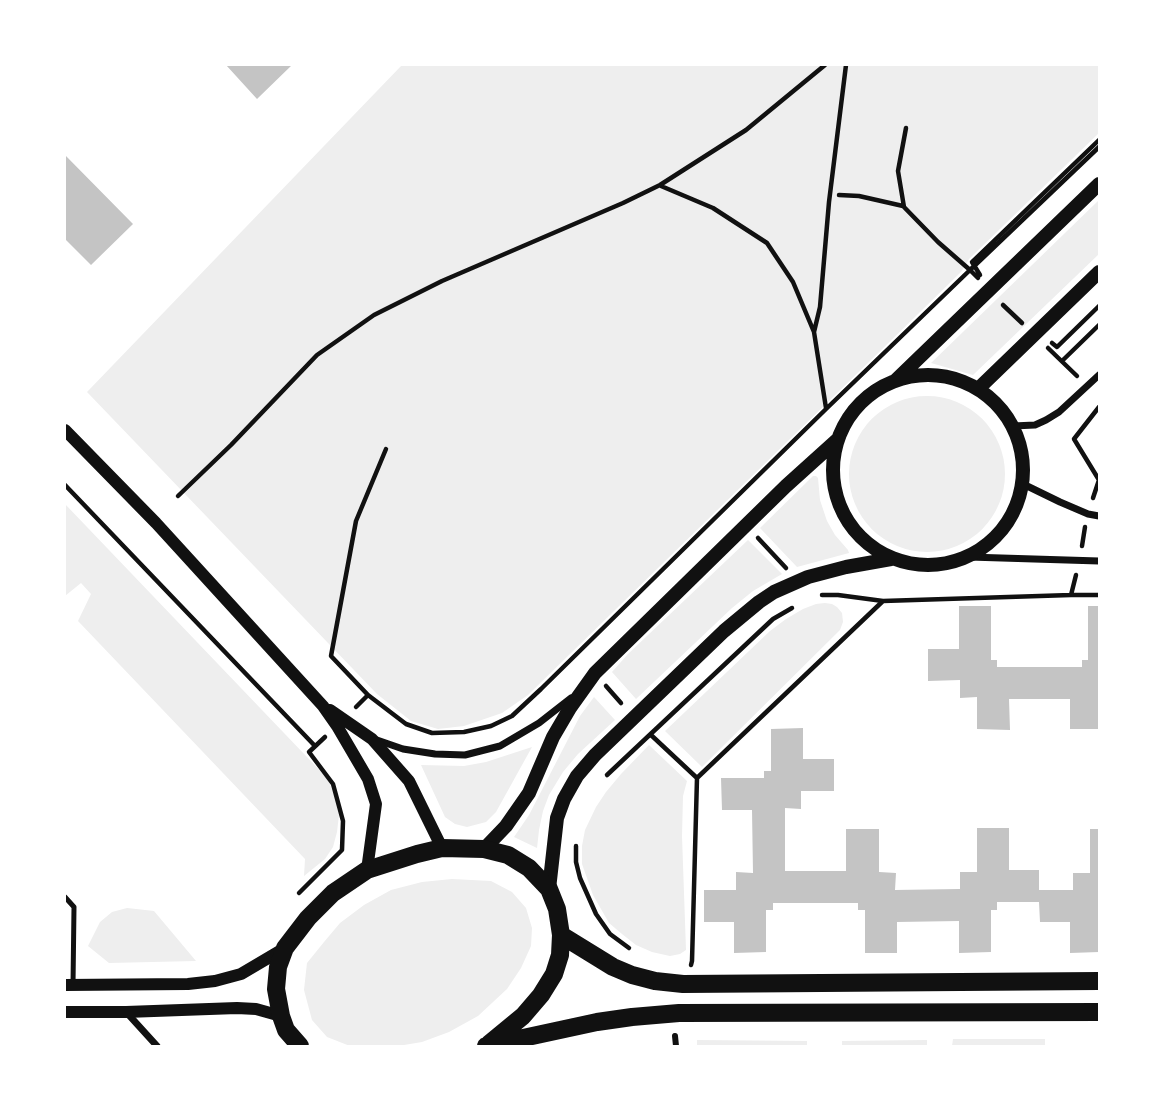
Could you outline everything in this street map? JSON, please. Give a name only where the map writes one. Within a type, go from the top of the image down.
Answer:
[{"type":"main road","points":[[896,380],[1099,184]]},
{"type":"main road","points":[[978,388],[1099,272]]},
{"type":"main road","points":[[484,849],[506,826],[528,793],[570,708],[595,673],[836,440],[859,403],[876,390],[896,380],[924,375],[952,378],[978,388],[1004,411],[1013,426],[1022,454],[1023,484],[1016,507],[1005,527],[989,544],[969,557],[950,564],[910,565],[891,559],[866,544],[847,523],[835,497],[832,469],[836,440]]},
{"type":"main road","points":[[549,889],[557,818],[577,776],[595,755],[724,631],[774,592],[798,581],[846,567],[891,559]]},
{"type":"main road","points":[[300,1046],[286,1030],[276,989],[278,967],[285,948],[308,918],[333,893],[367,870],[442,848],[484,849],[508,855],[529,868],[549,889],[557,909],[561,935],[560,955],[554,974],[523,1016],[486,1046]]},
{"type":"main road","points":[[561,935],[613,967],[632,975],[683,984],[1099,981]]},
{"type":"main road","points":[[486,1046],[597,1022],[679,1013],[1099,1012]]},
{"type":"street","points":[[1013,426],[1035,425],[1046,420],[1059,412],[1099,375]]},
{"type":"street","points":[[65,430],[156,523],[340,723],[368,779],[376,804],[367,870]]},
{"type":"street","points":[[1023,484],[1088,514],[1099,516]]},
{"type":"street","points":[[969,557],[1099,561]]},
{"type":"street","points":[[340,723],[372,739],[403,749],[465,755],[500,746],[539,723],[585,687]]},
{"type":"street","points":[[372,739],[409,781],[442,848]]},
{"type":"street","points":[[69,985],[188,984],[215,981],[241,974],[285,948]]},
{"type":"street","points":[[65,1012],[237,1008],[256,1009],[281,1016]]},
{"type":"street","points":[[126,1012],[157,1046]]},
{"type":"street","points":[[675,1037],[676,1046]]},
{"type":"lane","points":[[65,897],[75,907],[69,985]]},
{"type":"path","points":[[178,496],[317,355],[374,315],[442,281],[660,185],[746,130],[825,65]]},
{"type":"path","points":[[814,332],[820,307],[828,202],[846,65]]},
{"type":"path","points":[[906,128],[898,171],[904,206],[938,242],[972,268],[989,290]]},
{"type":"path","points":[[972,268],[972,262],[1099,140]]},
{"type":"path","points":[[386,449],[356,521],[331,656],[368,695],[406,724],[432,733],[464,732],[491,726],[512,716],[568,664],[826,409],[1099,147]]},
{"type":"path","points":[[660,185],[713,208],[767,243],[793,282],[814,332],[826,409]]},
{"type":"path","points":[[839,195],[859,196],[904,206]]},
{"type":"path","points":[[1062,361],[1099,325]]},
{"type":"path","points":[[65,485],[315,746]]},
{"type":"path","points":[[683,984],[692,961],[697,778],[883,601],[814,595],[746,525]]},
{"type":"path","points":[[1071,595],[1099,595]]},
{"type":"path","points":[[599,784],[773,619],[793,607]]},
{"type":"path","points":[[595,673],[651,735],[697,778]]},
{"type":"path","points":[[295,899],[342,850],[343,821],[333,784],[309,751],[368,695]]},
{"type":"path","points":[[576,838],[576,862],[580,878],[596,914],[610,934],[632,950]]},
{"type":"path","points":[[682,961],[692,961]]},
{"type":"shaded area","points":[[402,65],[1099,65],[1099,133],[969,259],[961,272],[528,695],[502,713],[464,726],[438,729],[411,721],[377,694],[87,392]]},
{"type":"shaded area","points":[[1099,200],[1099,254],[973,375],[931,363]]},
{"type":"shaded area","points":[[927,396],[957,402],[982,419],[999,444],[1005,474],[999,504],[982,529],[957,546],[927,552],[897,546],[872,529],[855,504],[849,474],[855,444],[872,419],[897,402]]},
{"type":"shaded area","points":[[813,476],[818,478],[820,500],[827,521],[849,553],[797,567],[760,528]]},
{"type":"shaded area","points":[[65,504],[328,779],[339,815],[337,832],[333,847],[325,859],[304,876],[305,859],[78,621],[91,594],[81,583],[65,596]]},
{"type":"shaded area","points":[[748,540],[782,574],[753,591],[732,608],[636,699],[612,672]]},
{"type":"shaded area","points":[[825,603],[832,604],[842,613],[840,630],[702,767],[665,731],[770,631],[803,609]]},
{"type":"shaded area","points":[[594,697],[615,720],[578,754],[563,772],[543,811],[537,848],[514,837],[529,815],[580,716]]},
{"type":"shaded area","points":[[649,745],[687,781],[683,796],[682,836],[686,950],[670,956],[636,945],[609,923],[593,895],[582,864],[585,830],[596,807],[621,774]]},
{"type":"shaded area","points":[[532,747],[496,812],[486,822],[467,827],[455,824],[445,817],[421,765],[464,766]]},
{"type":"shaded area","points":[[452,879],[491,881],[512,892],[526,908],[532,928],[531,946],[507,989],[478,1016],[449,1032],[422,1042],[398,1046],[350,1046],[327,1037],[312,1020],[304,990],[307,963],[340,923],[364,905],[391,890],[422,882]]},
{"type":"shaded area","points":[[127,908],[154,911],[196,961],[109,963],[88,946],[100,922],[112,912]]},
{"type":"shaded area","points":[[953,1039],[1045,1039],[1045,1046],[952,1046]]},
{"type":"shaded area","points":[[697,1040],[807,1041],[807,1046],[697,1046]]},
{"type":"shaded area","points":[[927,1040],[927,1046],[842,1046],[842,1041]]},
{"type":"building","points":[[226,65],[292,65],[257,99]]},
{"type":"building","points":[[65,155],[133,224],[91,265],[65,239]]},
{"type":"building","points":[[959,606],[991,606],[991,660],[997,660],[997,667],[1082,667],[1082,660],[1088,660],[1088,606],[1099,606],[1099,729],[1070,729],[1070,699],[1009,699],[1010,730],[977,729],[977,697],[960,698],[960,680],[928,681],[928,649],[959,649]]},
{"type":"building","points":[[803,728],[803,759],[834,759],[834,791],[801,791],[801,809],[785,808],[785,871],[846,871],[846,829],[879,829],[879,872],[896,873],[895,890],[960,889],[960,872],[977,872],[977,828],[1009,828],[1009,870],[1039,870],[1039,890],[1073,890],[1073,873],[1090,873],[1090,829],[1099,829],[1099,952],[1070,953],[1070,922],[1040,922],[1039,902],[997,902],[997,910],[991,910],[991,952],[959,953],[959,921],[897,922],[897,953],[865,953],[865,910],[858,910],[858,903],[773,903],[773,910],[766,910],[766,952],[734,953],[734,922],[704,922],[704,890],[736,890],[736,872],[753,873],[752,810],[722,810],[721,778],[764,778],[764,771],[771,771],[771,729]]}]
